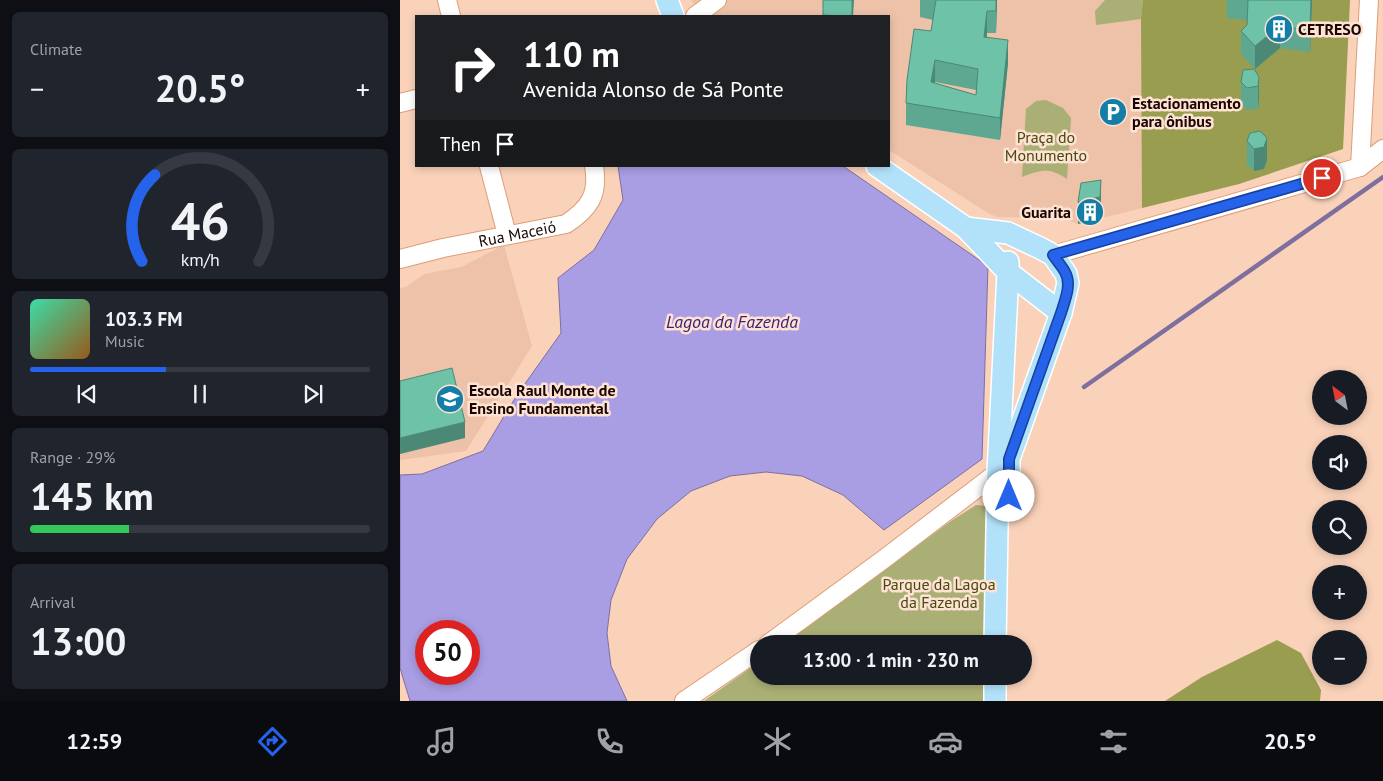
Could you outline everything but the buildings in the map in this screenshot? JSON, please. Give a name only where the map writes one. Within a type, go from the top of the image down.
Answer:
[{"type":"main road","points":[[667,0],[673,15]]},
{"type":"main road","points":[[878,167],[966,228],[1008,272],[1061,313]]},
{"type":"main road","points":[[966,228],[1008,233],[1053,255],[1066,274],[1068,283],[1061,313],[1009,459],[1008,635]]},
{"type":"main road","points":[[995,635],[998,472],[1008,272],[1008,233]]},
{"type":"main road","points":[[994,701],[995,685]]},
{"type":"main road","points":[[1007,685],[1007,701]]},
{"type":"street","points":[[447,0],[451,15]]},
{"type":"street","points":[[696,15],[717,0]]},
{"type":"street","points":[[1360,167],[1369,0]]},
{"type":"street","points":[[400,103],[415,99]]},
{"type":"street","points":[[1053,255],[1360,167],[1383,149]]},
{"type":"street","points":[[489,167],[507,235]]},
{"type":"street","name":"Rua Maceió","points":[[400,259],[443,248],[566,224],[580,215],[590,202],[595,188],[594,167]]},
{"type":"street","points":[[780,635],[998,472]]},
{"type":"street","points":[[684,701],[750,656]]},
{"type":"shaded area","points":[[691,0],[1350,0],[1343,149],[1239,184],[1078,224],[1061,218],[997,217],[890,151],[890,15],[704,15]]},
{"type":"shaded area","name":"Escola Raul Monte de Ensino Fundamental","points":[[504,245],[532,346],[466,451],[400,460],[400,288],[406,287],[424,274],[461,267]]},
{"type":"green space","points":[[1105,0],[1143,0],[1141,19],[1096,25],[1095,11]]},
{"type":"green space","points":[[1143,0],[1350,0],[1343,149],[1239,184],[1142,208],[1141,19]]},
{"type":"green space","name":"Praça do Monumento","points":[[1046,100],[1063,108],[1071,118],[1067,179],[1050,171],[1022,177],[1026,109],[1036,101]]},
{"type":"green space","name":"Parque da Lagoa da Fazenda","points":[[976,505],[986,506],[990,518],[989,635],[796,635],[951,521]]},
{"type":"green space","points":[[1277,640],[1301,653],[1312,673],[1312,685],[1318,685],[1321,690],[1320,701],[1165,701],[1202,677]]},
{"type":"green space","points":[[750,668],[750,685],[989,685],[989,701],[704,701]]},
{"type":"water","name":"Lagoa da Fazenda","points":[[618,167],[844,167],[988,266],[982,459],[884,530],[843,495],[802,476],[766,472],[730,476],[691,491],[657,519],[627,559],[611,600],[607,633],[611,666],[627,701],[410,701],[400,668],[400,475],[422,474],[483,451],[517,395],[561,333],[558,278],[594,250],[623,200]]},
{"type":"waterway","points":[[1084,387],[1383,177]]},
{"type":"place","name":"CETRESO","points":[[1279,29]]},
{"type":"place","name":"Estacionamento para ônibus","points":[[1113,112]]},
{"type":"place","name":"Guarita","points":[[1090,212]]},
{"type":"place","name":"Escola Raul Monte de Ensino Fundamental","points":[[450,399]]},
{"type":"route","points":[[1009,496],[1009,459],[1066,294],[1068,283],[1066,274],[1053,255],[1322,178]]}]
